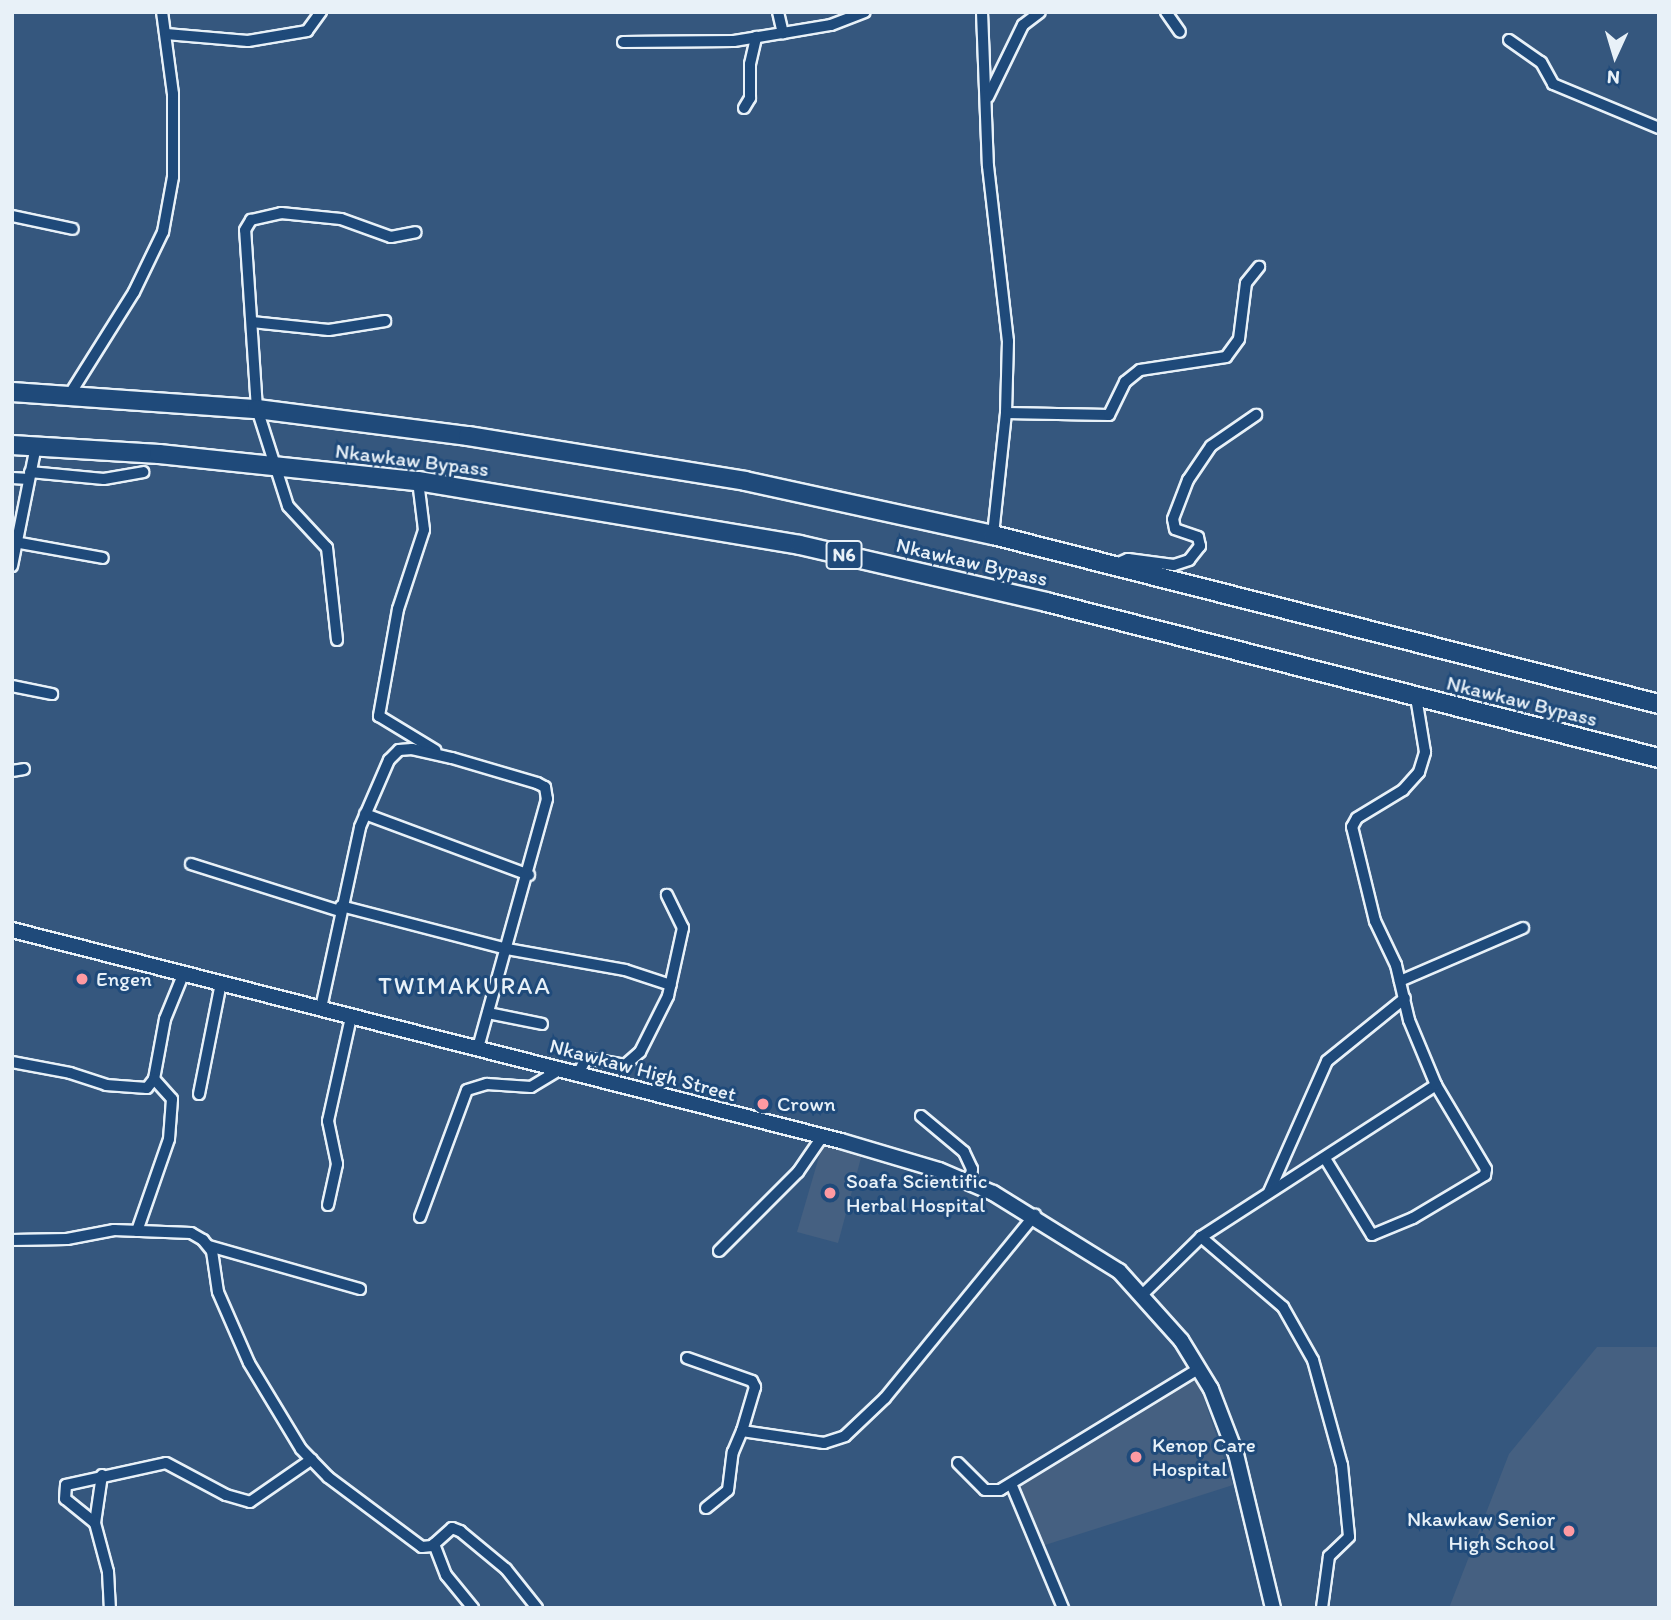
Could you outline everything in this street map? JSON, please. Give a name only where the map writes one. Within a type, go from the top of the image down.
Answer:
[{"type":"highway","name":"Nkawkaw Bypass","points":[[12,392],[257,409],[468,436],[746,481],[993,535],[1659,704]]},
{"type":"highway","name":"Nkawkaw Bypass","points":[[12,445],[418,481],[800,545],[1046,602],[1659,758]]},
{"type":"main road","name":"Nkawkaw High Street","points":[[12,930],[822,1137],[970,1182],[1035,1216],[1095,1252],[1142,1295],[1200,1368],[1236,1454],[1273,1608]]},
{"type":"street","points":[[70,394],[134,292],[163,232],[173,177],[173,94],[162,12]]},
{"type":"street","points":[[166,34],[248,41],[307,31],[321,12]]},
{"type":"street","points":[[778,12],[783,33]]},
{"type":"street","points":[[623,42],[756,37],[831,25],[865,12]]},
{"type":"street","points":[[982,12],[988,98],[988,166],[1006,309],[1006,413],[993,535]]},
{"type":"street","points":[[988,98],[1023,25],[1040,12]]},
{"type":"street","points":[[1166,12],[1180,32]]},
{"type":"street","points":[[744,108],[750,98],[750,64],[756,37]]},
{"type":"street","points":[[1509,40],[1541,62],[1553,84],[1659,128]]},
{"type":"street","points":[[337,640],[327,548],[288,506],[278,467],[257,409],[245,230],[251,220],[281,213],[341,219],[391,237],[416,232]]},
{"type":"street","points":[[12,216],[73,229]]},
{"type":"street","points":[[1006,413],[1109,415],[1125,382],[1140,370],[1226,357],[1239,339],[1246,283],[1259,267]]},
{"type":"street","points":[[251,322],[329,330],[385,321]]},
{"type":"street","points":[[1114,566],[1128,559],[1174,565],[1189,561],[1200,546],[1198,537],[1175,529],[1173,519],[1188,480],[1211,446],[1256,415]]},
{"type":"street","points":[[12,566],[20,543],[36,446]]},
{"type":"street","points":[[12,478],[29,476],[104,479],[143,472]]},
{"type":"street","points":[[418,481],[424,530],[398,609],[379,716],[452,758]]},
{"type":"street","points":[[20,543],[103,558]]},
{"type":"street","points":[[12,686],[52,694]]},
{"type":"street","points":[[1326,1160],[1372,1235],[1413,1218],[1485,1175],[1486,1169],[1436,1085],[1368,897],[1352,827],[1357,818],[1403,790],[1419,772],[1425,752],[1416,698]]},
{"type":"street","points":[[321,1008],[341,909],[365,814],[389,760],[399,750],[452,758],[545,787],[547,799],[529,875],[478,1048]]},
{"type":"street","points":[[12,771],[24,769]]},
{"type":"street","points":[[365,814],[529,875]]},
{"type":"street","points":[[191,864],[341,909],[507,949],[625,970],[671,985]]},
{"type":"street","points":[[577,1076],[586,1058],[593,1056],[630,1064],[640,1052],[671,985],[683,924],[667,895]]},
{"type":"street","points":[[1400,981],[1523,928]]},
{"type":"street","points":[[12,1062],[121,1088],[147,1088],[154,1079],[165,1020],[183,975]]},
{"type":"street","points":[[199,1094],[221,983]]},
{"type":"street","points":[[1268,1192],[1327,1061],[1405,998]]},
{"type":"street","points":[[488,1013],[542,1024]]},
{"type":"street","points":[[328,1205],[337,1164],[328,1121],[351,1017]]},
{"type":"street","points":[[420,1217],[467,1090],[487,1084],[531,1087],[558,1071]]},
{"type":"street","points":[[137,1231],[169,1139],[172,1099],[154,1079]]},
{"type":"street","points":[[1142,1295],[1201,1237],[1268,1192],[1326,1160],[1436,1085]]},
{"type":"street","points":[[921,1116],[964,1152],[972,1169],[970,1182]]},
{"type":"street","points":[[719,1251],[797,1172],[822,1137]]},
{"type":"street","points":[[742,1431],[824,1443],[845,1436],[885,1398],[1035,1216]]},
{"type":"street","points":[[12,1240],[137,1231],[191,1233],[209,1246],[360,1289]]},
{"type":"street","points":[[1201,1237],[1283,1307],[1313,1360],[1342,1465],[1349,1538],[1329,1556],[1322,1608]]},
{"type":"street","points":[[209,1246],[218,1292],[249,1363],[292,1438],[328,1477],[417,1543],[434,1544],[452,1528],[460,1531],[506,1569],[537,1608]]},
{"type":"street","points":[[687,1358],[752,1381],[755,1387],[728,1490],[706,1508]]},
{"type":"street","points":[[958,1463],[985,1490],[1012,1486],[1200,1368]]},
{"type":"street","points":[[95,1523],[65,1499],[62,1491],[102,1475],[166,1463],[226,1495],[250,1502],[312,1459]]},
{"type":"street","points":[[102,1475],[95,1523],[108,1572],[110,1608]]},
{"type":"street","points":[[1012,1486],[1063,1608]]},
{"type":"street","points":[[434,1544],[446,1575],[473,1608]]},
{"type":"shaded area","name":"Soafa Scientific Herbal Hospital","points":[[823,1143],[862,1154],[838,1243],[797,1232]]},
{"type":"shaded area","name":"Nkawkaw Senior High School","points":[[1597,1347],[1659,1347],[1659,1608],[1449,1608],[1509,1454]]},
{"type":"shaded area","name":"Kenop Care Hospital","points":[[1197,1378],[1233,1485],[1042,1546],[1010,1477]]},
{"type":"place","name":"Engen","points":[[82,979]]},
{"type":"place","name":"Crown","points":[[763,1104]]},
{"type":"place","name":"Soafa Scientific Herbal Hospital","points":[[830,1193]]},
{"type":"place","name":"Kenop Care Hospital","points":[[1136,1457]]},
{"type":"place","name":"Nkawkaw Senior High School","points":[[1569,1531]]},
{"type":"district","name":"TWIMAKURAA","points":[[465,986]]}]
